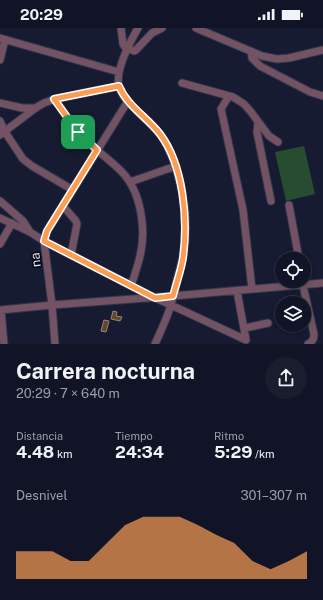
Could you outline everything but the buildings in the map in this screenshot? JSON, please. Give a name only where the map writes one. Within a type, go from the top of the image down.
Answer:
[{"type":"street","points":[[121,28],[125,48],[134,51],[152,33],[162,28]]},
{"type":"street","points":[[138,28],[131,41],[119,72],[119,86],[128,101],[163,138],[176,166],[181,186],[185,222],[182,260],[171,304],[155,344]]},
{"type":"street","points":[[196,28],[262,56],[277,59],[289,58],[323,50]]},
{"type":"street","points":[[0,60],[2,39],[119,72]]},
{"type":"street","points":[[251,51],[252,58],[260,66],[310,92],[323,96]]},
{"type":"street","points":[[182,83],[233,97],[244,104],[269,136],[278,142]]},
{"type":"street","points":[[2,133],[44,103],[54,99],[119,86]]},
{"type":"street","points":[[229,96],[221,109],[243,210],[252,289]]},
{"type":"street","points":[[54,99],[78,132],[121,171],[130,182],[137,197],[142,219],[143,234],[140,259],[131,286]]},
{"type":"street","name":"na","points":[[55,344],[44,241],[47,231],[128,101]]},
{"type":"street","points":[[0,103],[22,108],[36,108]]},
{"type":"street","points":[[0,121],[2,133],[23,160],[73,190]]},
{"type":"street","points":[[258,123],[257,132],[271,201]]},
{"type":"street","points":[[130,182],[176,166]]},
{"type":"street","points":[[0,201],[23,221],[30,232]]},
{"type":"street","points":[[289,205],[298,252]]},
{"type":"street","points":[[63,206],[77,224],[71,255]]},
{"type":"street","points":[[0,218],[30,232],[44,241],[131,286],[247,342]]},
{"type":"street","points":[[0,244],[12,223]]},
{"type":"street","points":[[311,283],[323,283]]},
{"type":"street","points":[[4,344],[0,310],[237,291],[275,286]]},
{"type":"street","points":[[304,288],[314,334],[314,339],[308,344]]},
{"type":"street","points":[[237,291],[247,342]]},
{"type":"street","points":[[245,328],[268,323]]},
{"type":"green space","points":[[304,146],[315,194],[286,201],[275,152]]},
{"type":"route","points":[[119,86],[128,101],[163,138],[176,166],[184,204],[185,222],[182,260],[173,296],[155,298],[44,241],[47,231],[97,150],[78,132],[54,99],[119,86]]}]
